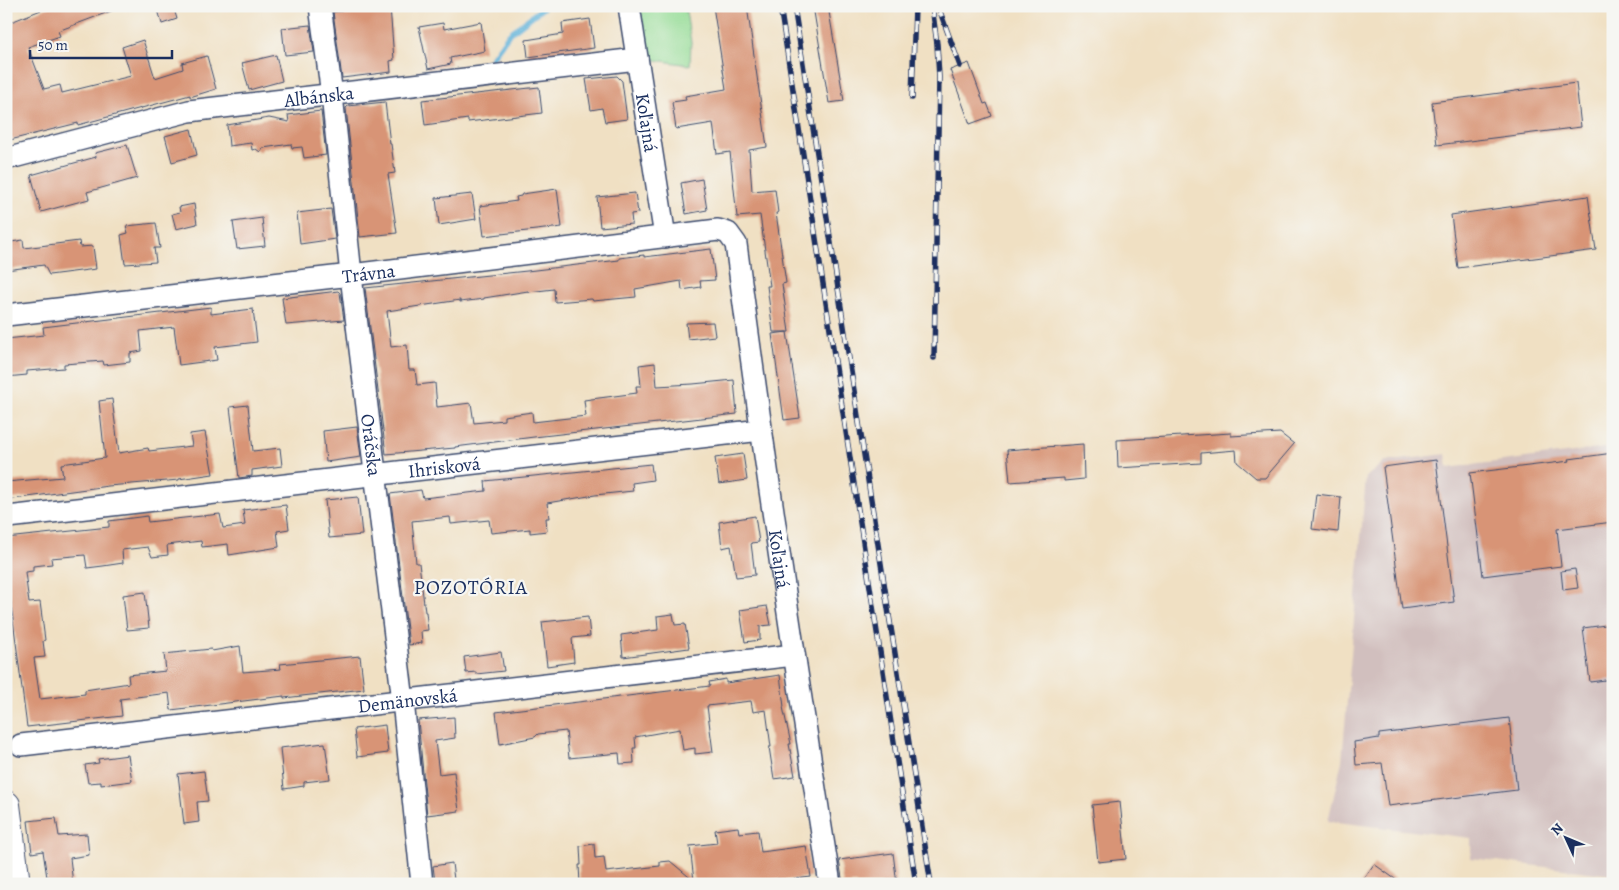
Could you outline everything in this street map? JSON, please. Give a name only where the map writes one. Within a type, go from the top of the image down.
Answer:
[{"type":"main road","points":[[6,805],[16,884]]},
{"type":"street","name":"Oráčska","points":[[320,6],[403,701],[422,884]]},
{"type":"street","name":"Koľajná","points":[[629,6],[665,237]]},
{"type":"street","name":"Albánska","points":[[6,158],[189,111],[637,59]]},
{"type":"street","name":"Trávna","points":[[6,315],[718,230],[730,235]]},
{"type":"street","name":"Koľajná","points":[[730,235],[736,244],[760,430],[830,884]]},
{"type":"street","name":"Ihrisková","points":[[8,517],[760,430]]},
{"type":"street","name":"Demänovská","points":[[21,745],[794,655]]},
{"type":"shaded area","points":[[1613,447],[1613,875],[1471,858],[1471,838],[1328,821],[1342,761],[1366,477],[1384,462],[1446,454],[1448,468]]},
{"type":"green space","points":[[640,6],[685,6],[691,42],[690,65],[655,60],[647,51]]},
{"type":"building","points":[[51,6],[119,6],[119,8],[58,31],[60,36],[28,47],[44,89],[60,85],[62,93],[131,76],[122,47],[143,40],[155,78],[183,69],[182,63],[207,56],[216,89],[78,125],[78,123],[6,141],[6,24]]},
{"type":"building","points":[[157,6],[173,6],[177,19],[162,24]]},
{"type":"building","points":[[341,6],[390,6],[394,60],[390,61],[391,72],[342,78],[333,12],[342,11]]},
{"type":"building","points":[[713,6],[747,6],[767,147],[749,150],[752,191],[775,189],[778,213],[776,213],[786,283],[782,284],[789,332],[773,332],[767,286],[770,286],[760,215],[737,217],[730,152],[717,154],[713,123],[676,129],[672,102],[686,100],[685,96],[726,89]]},
{"type":"building","points":[[813,6],[828,6],[844,101],[829,103]]},
{"type":"building","points":[[590,19],[594,48],[528,57],[526,40],[563,34],[562,23]]},
{"type":"building","points":[[481,22],[485,51],[450,58],[451,64],[428,69],[419,27],[443,23],[444,29]]},
{"type":"building","points":[[310,25],[314,52],[285,55],[282,28]]},
{"type":"building","points":[[276,55],[282,81],[249,90],[242,63]]},
{"type":"building","points":[[969,63],[984,104],[987,103],[992,116],[970,124],[950,70]]},
{"type":"building","points":[[617,76],[622,81],[627,119],[605,122],[602,108],[591,110],[586,79]]},
{"type":"building","points":[[1576,83],[1581,127],[1437,145],[1432,102]]},
{"type":"building","points":[[539,87],[542,113],[468,122],[468,119],[425,125],[422,100]]},
{"type":"building","points":[[385,102],[395,173],[388,174],[397,233],[360,237],[346,108],[348,106]]},
{"type":"building","points":[[321,111],[326,155],[304,158],[302,147],[292,148],[291,144],[263,148],[260,152],[256,149],[252,150],[251,143],[229,146],[227,125],[269,118],[289,122],[288,115]]},
{"type":"building","points":[[191,129],[197,155],[172,162],[165,136]]},
{"type":"building","points":[[127,145],[137,178],[87,192],[89,199],[41,212],[31,175],[96,157],[95,153]]},
{"type":"building","points":[[702,179],[707,210],[686,214],[681,183]]},
{"type":"building","points":[[557,189],[562,227],[484,236],[480,206],[517,201],[516,197],[522,194]]},
{"type":"building","points":[[635,193],[638,213],[631,214],[632,224],[600,227],[597,197]]},
{"type":"building","points":[[472,194],[476,219],[439,225],[436,198]]},
{"type":"building","points":[[1588,196],[1596,250],[1458,268],[1451,215]]},
{"type":"building","points":[[194,204],[197,224],[176,229],[172,214],[180,212],[179,207]]},
{"type":"building","points":[[331,209],[335,239],[300,244],[297,213]]},
{"type":"building","points":[[262,218],[265,246],[237,249],[233,222]]},
{"type":"building","points":[[156,223],[160,248],[154,248],[156,262],[125,264],[121,235],[128,233],[126,226]]},
{"type":"building","points":[[23,240],[24,248],[79,241],[80,247],[93,246],[96,269],[49,275],[44,265],[6,270],[6,243]]},
{"type":"building","points":[[711,249],[715,280],[700,281],[701,287],[682,290],[681,281],[635,289],[636,297],[555,302],[554,289],[387,311],[391,347],[407,345],[409,370],[415,370],[417,385],[435,383],[437,407],[471,403],[474,423],[504,420],[504,416],[532,412],[533,422],[586,416],[584,400],[637,393],[636,386],[641,386],[639,365],[655,363],[657,386],[734,380],[737,414],[455,448],[386,454],[365,288],[527,271],[619,260],[619,258],[644,255],[644,257]]},
{"type":"building","points":[[338,291],[340,293],[344,320],[286,325],[282,298]]},
{"type":"building","points":[[211,307],[211,314],[253,309],[257,342],[215,347],[217,360],[179,365],[174,327],[140,331],[142,351],[130,353],[130,362],[104,365],[103,361],[64,364],[64,368],[27,371],[27,375],[6,377],[6,339],[44,335],[43,327]]},
{"type":"building","points":[[713,322],[715,336],[688,339],[686,323]]},
{"type":"building","points":[[787,332],[800,418],[784,420],[772,334]]},
{"type":"building","points":[[112,399],[119,453],[148,448],[149,451],[192,446],[190,434],[205,432],[213,474],[179,480],[108,486],[6,500],[6,482],[63,477],[61,464],[105,458],[99,401]]},
{"type":"building","points":[[248,405],[253,451],[280,448],[282,466],[252,470],[252,476],[239,478],[230,407]]},
{"type":"building","points":[[357,427],[361,457],[326,462],[323,431]]},
{"type":"building","points":[[1231,433],[1231,436],[1280,433],[1294,444],[1265,478],[1256,478],[1237,462],[1236,450],[1201,453],[1201,463],[1118,468],[1117,440]]},
{"type":"building","points":[[1083,444],[1084,479],[1064,481],[1064,478],[1010,482],[1007,450]]},
{"type":"building","points":[[1613,453],[1613,522],[1557,529],[1561,566],[1483,576],[1470,473],[1570,461],[1569,459]]},
{"type":"building","points":[[743,454],[747,480],[719,484],[715,458]]},
{"type":"building","points":[[1436,460],[1454,602],[1402,609],[1383,467]]},
{"type":"building","points":[[651,464],[653,480],[632,483],[633,491],[547,503],[549,518],[546,518],[547,531],[530,533],[530,529],[491,533],[489,520],[451,524],[450,517],[412,521],[416,563],[419,563],[428,630],[421,631],[422,643],[409,645],[390,494],[421,490],[423,498],[486,491],[485,481]]},
{"type":"building","points":[[1316,494],[1341,497],[1338,532],[1312,529]]},
{"type":"building","points":[[358,497],[362,535],[329,538],[325,500]]},
{"type":"building","points":[[286,505],[289,529],[277,531],[279,547],[229,555],[228,544],[202,547],[201,541],[167,545],[168,555],[152,557],[148,547],[122,550],[123,563],[87,568],[85,555],[51,558],[52,564],[33,566],[33,571],[25,572],[29,603],[40,602],[45,640],[43,641],[45,657],[34,658],[40,699],[85,694],[85,690],[129,683],[128,675],[166,671],[164,654],[211,649],[212,651],[240,646],[243,672],[281,669],[280,664],[360,656],[364,689],[284,698],[284,696],[171,710],[169,693],[120,699],[122,716],[27,727],[6,566],[6,538],[109,527],[109,521],[147,516],[148,522],[220,514],[223,528],[245,525],[243,510]]},
{"type":"building","points":[[755,516],[759,542],[751,543],[755,575],[736,577],[731,546],[722,548],[719,522]]},
{"type":"building","points":[[1575,569],[1578,588],[1563,590],[1561,571]]},
{"type":"building","points":[[145,592],[149,628],[127,630],[123,595]]},
{"type":"building","points":[[767,606],[771,625],[760,626],[760,640],[745,642],[740,610]]},
{"type":"building","points":[[673,614],[675,625],[685,624],[689,648],[623,657],[621,635],[658,630],[657,616]]},
{"type":"building","points":[[588,617],[590,636],[572,638],[574,662],[547,666],[542,622]]},
{"type":"building","points":[[1613,624],[1613,679],[1590,682],[1583,628]]},
{"type":"building","points":[[501,652],[504,671],[476,674],[476,672],[466,673],[464,657]]},
{"type":"building","points":[[780,675],[783,707],[791,744],[789,744],[795,776],[774,779],[766,710],[753,712],[751,701],[707,706],[713,752],[695,754],[695,748],[683,750],[680,729],[635,737],[636,748],[633,748],[634,763],[620,764],[619,753],[569,758],[566,731],[538,734],[535,737],[500,744],[496,712],[710,686],[709,682],[726,679],[726,683]]},
{"type":"building","points":[[454,717],[455,738],[435,741],[439,774],[454,772],[459,811],[427,815],[418,720]]},
{"type":"building","points":[[1509,718],[1517,790],[1388,806],[1382,763],[1356,765],[1354,742],[1379,738],[1379,734]]},
{"type":"building","points":[[385,725],[388,753],[357,757],[354,729]]},
{"type":"building","points":[[325,743],[330,779],[304,782],[304,786],[284,789],[280,748]]},
{"type":"building","points":[[128,755],[132,781],[101,785],[101,782],[88,783],[85,765],[99,763],[98,759]]},
{"type":"building","points":[[204,771],[208,801],[197,802],[199,822],[184,824],[178,774]]},
{"type":"building","points":[[1120,802],[1126,859],[1098,862],[1092,805]]},
{"type":"building","points":[[56,818],[59,836],[87,834],[89,855],[70,858],[73,884],[48,884],[43,851],[32,853],[28,821]]},
{"type":"building","points":[[738,827],[739,833],[758,831],[761,852],[806,846],[811,877],[739,884],[580,884],[580,846],[594,844],[595,858],[604,857],[606,872],[660,866],[660,862],[670,861],[694,881],[690,846],[717,843],[715,830]]},
{"type":"building","points":[[893,853],[897,884],[843,884],[839,860]]},
{"type":"building","points":[[452,863],[454,880],[435,882],[433,866]]},
{"type":"building","points":[[1374,864],[1402,884],[1360,884]]},
{"type":"waterway","points":[[492,58],[509,34],[545,6]]},
{"type":"railway","points":[[780,6],[916,884]]},
{"type":"railway","points":[[794,6],[931,884]]},
{"type":"railway","points":[[912,98],[915,6]]},
{"type":"railway","points":[[932,6],[939,77],[934,358]]},
{"type":"railway","points":[[938,6],[960,66]]},
{"type":"district","name":"POZOTÓRIA","points":[[471,587]]}]
